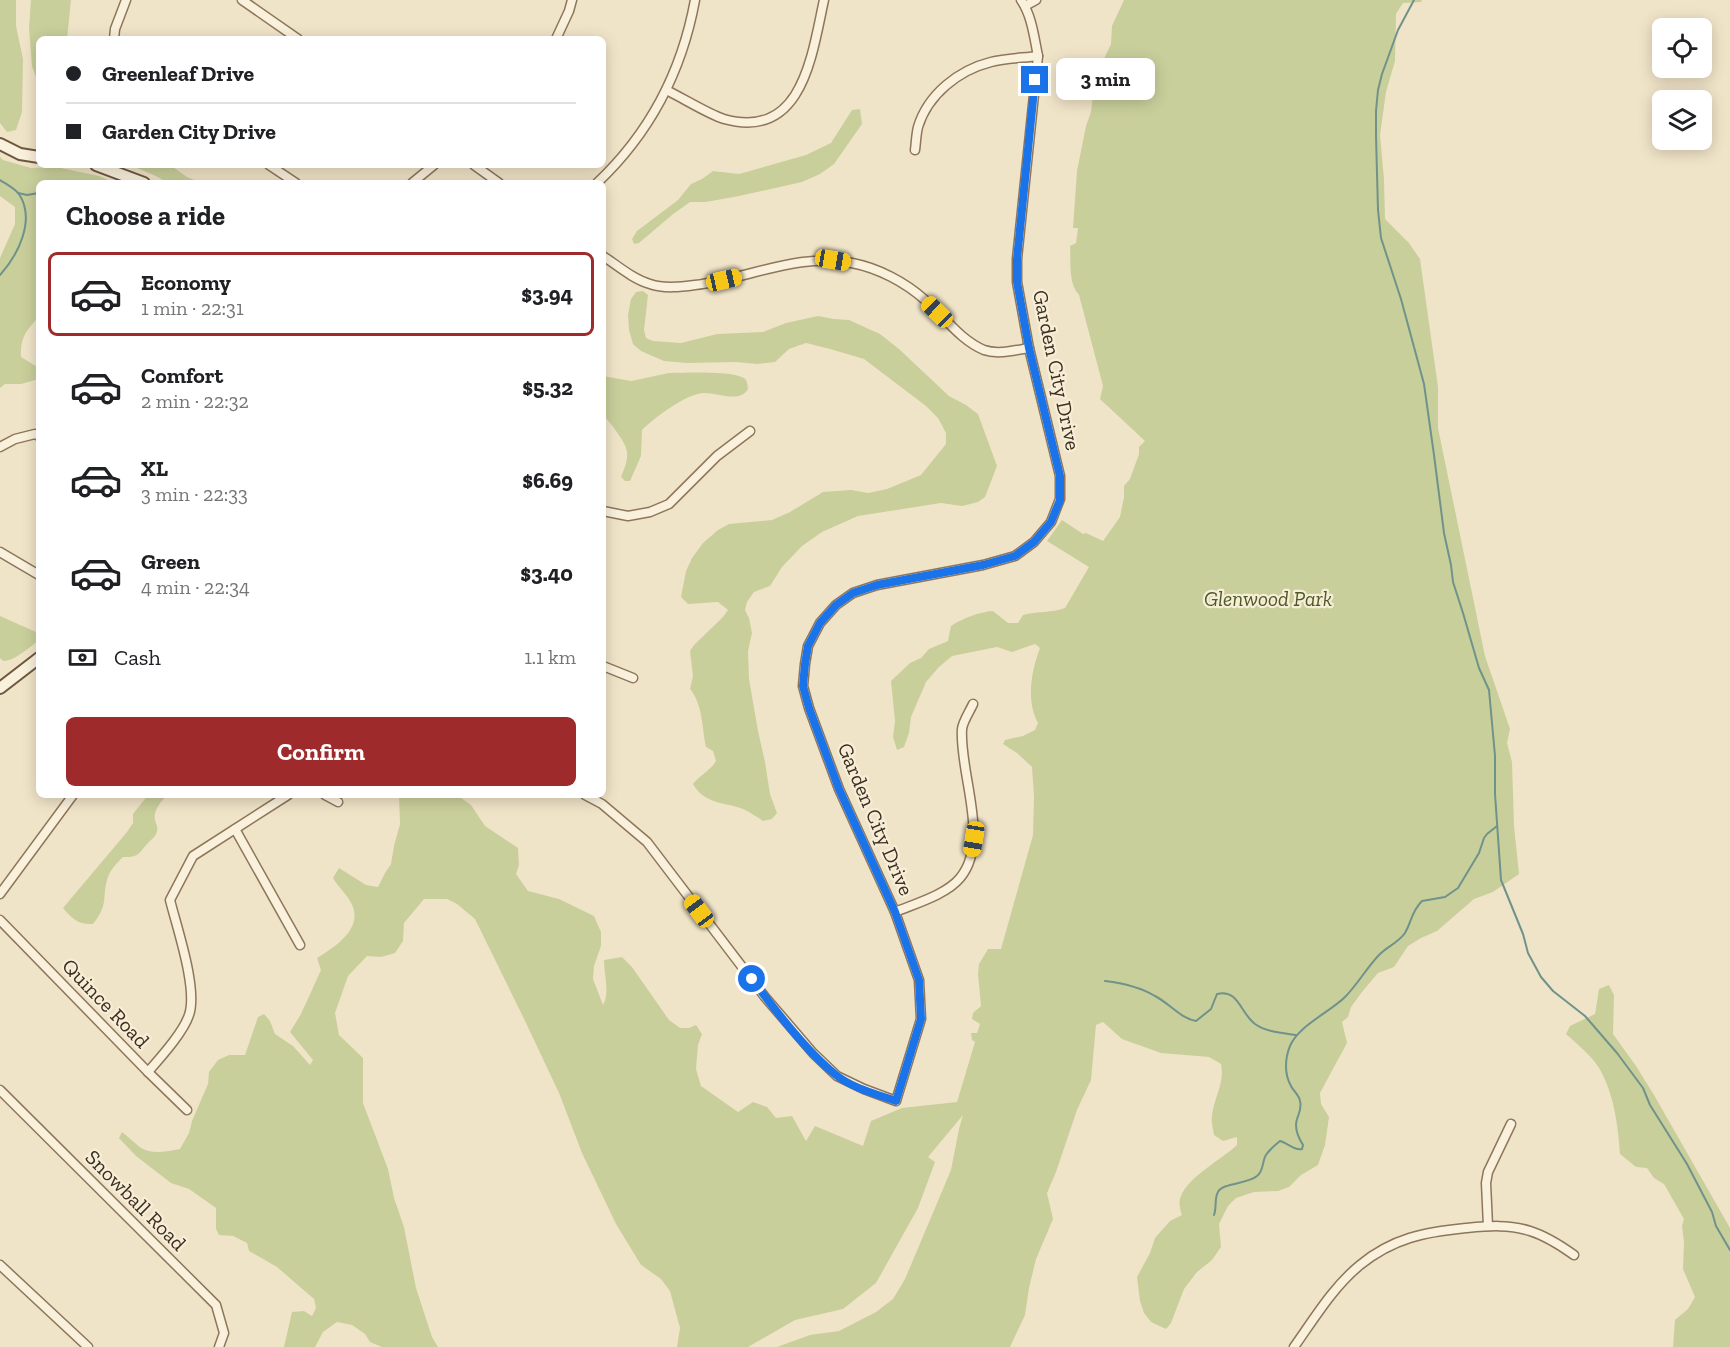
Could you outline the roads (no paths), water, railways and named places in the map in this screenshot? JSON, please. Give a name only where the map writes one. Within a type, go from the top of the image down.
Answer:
[{"type":"street","points":[[114,36],[126,0]]},
{"type":"street","points":[[242,0],[294,36]]},
{"type":"street","points":[[556,36],[572,0]]},
{"type":"street","points":[[600,180],[618,163],[641,133],[666,90],[682,53],[691,24],[695,0]]},
{"type":"street","points":[[666,90],[723,118],[745,123],[764,119],[782,111],[797,94],[807,74],[824,0]]},
{"type":"street","points":[[1023,3],[1036,0]]},
{"type":"street","name":"Garden City Drive","points":[[591,798],[602,804],[647,842],[765,997],[813,1053],[837,1076],[896,1101],[921,1019],[919,980],[895,912],[839,789],[809,708],[803,686],[805,664],[808,646],[820,623],[836,605],[853,593],[877,585],[983,565],[1015,556],[1034,542],[1051,522],[1060,500],[1060,476],[1029,348],[1017,282],[1017,259],[1038,56],[1023,3]]},
{"type":"street","points":[[915,150],[923,114],[935,95],[953,80],[973,68],[993,61],[1038,56]]},
{"type":"street","points":[[0,144],[20,154],[36,157]]},
{"type":"street","points":[[104,168],[136,180]]},
{"type":"street","points":[[273,168],[291,180]]},
{"type":"street","points":[[416,180],[430,168]]},
{"type":"street","points":[[478,168],[495,180]]},
{"type":"street","points":[[606,258],[634,277],[651,285],[672,287],[707,284],[808,261],[833,260],[855,264],[898,281],[924,299],[970,342],[985,351],[1002,352],[1029,348]]},
{"type":"street","points":[[606,512],[628,516],[650,512],[669,504],[717,456],[750,430]]},
{"type":"street","points":[[0,447],[15,439],[36,434]]},
{"type":"street","points":[[0,552],[36,573]]},
{"type":"street","points":[[0,688],[36,660]]},
{"type":"street","points":[[606,667],[633,678]]},
{"type":"street","points":[[895,912],[942,892],[960,879],[971,857],[974,839],[962,727],[973,704]]},
{"type":"street","points":[[0,894],[71,798]]},
{"type":"street","points":[[148,1072],[175,1041],[190,1015],[192,985],[170,900],[193,856],[283,798]]},
{"type":"street","points":[[331,798],[338,802]]},
{"type":"street","points":[[235,829],[300,945]]},
{"type":"street","name":"Quince Road","points":[[0,920],[187,1110]]},
{"type":"street","name":"Snowball Road","points":[[0,1090],[216,1305],[224,1333],[219,1347]]},
{"type":"street","points":[[1488,1226],[1486,1183],[1488,1172],[1511,1124]]},
{"type":"street","points":[[1294,1347],[1348,1275],[1383,1249],[1415,1235],[1432,1231],[1488,1226],[1517,1228],[1557,1243],[1574,1255]]},
{"type":"street","points":[[0,1265],[88,1347]]},
{"type":"waterway","points":[[1414,0],[1398,30],[1378,90],[1376,111],[1378,210],[1381,238],[1401,299],[1424,384],[1444,533],[1453,582],[1479,668],[1489,690],[1495,756],[1495,794],[1501,880],[1523,934],[1528,953],[1541,977],[1553,991],[1585,1016],[1643,1088],[1650,1105],[1687,1164],[1730,1250]]},
{"type":"waterway","points":[[0,180],[19,194],[26,215],[23,237],[13,258],[0,275]]},
{"type":"waterway","points":[[18,193],[36,194]]},
{"type":"waterway","points":[[1214,1215],[1216,1197],[1220,1189],[1257,1176],[1266,1155],[1280,1141],[1296,1149],[1302,1149],[1303,1145],[1296,1126],[1301,1104],[1286,1071],[1287,1056],[1294,1039],[1307,1026],[1339,1003],[1380,954],[1402,936],[1422,901],[1445,897],[1458,888],[1479,853],[1484,838],[1497,826]]},
{"type":"waterway","points":[[1105,981],[1143,990],[1185,1017],[1196,1021],[1211,1009],[1217,994],[1224,993],[1235,998],[1250,1020],[1259,1027],[1296,1035]]},
{"type":"park label","name":"Glenwood Park","points":[[1268,598]]}]
